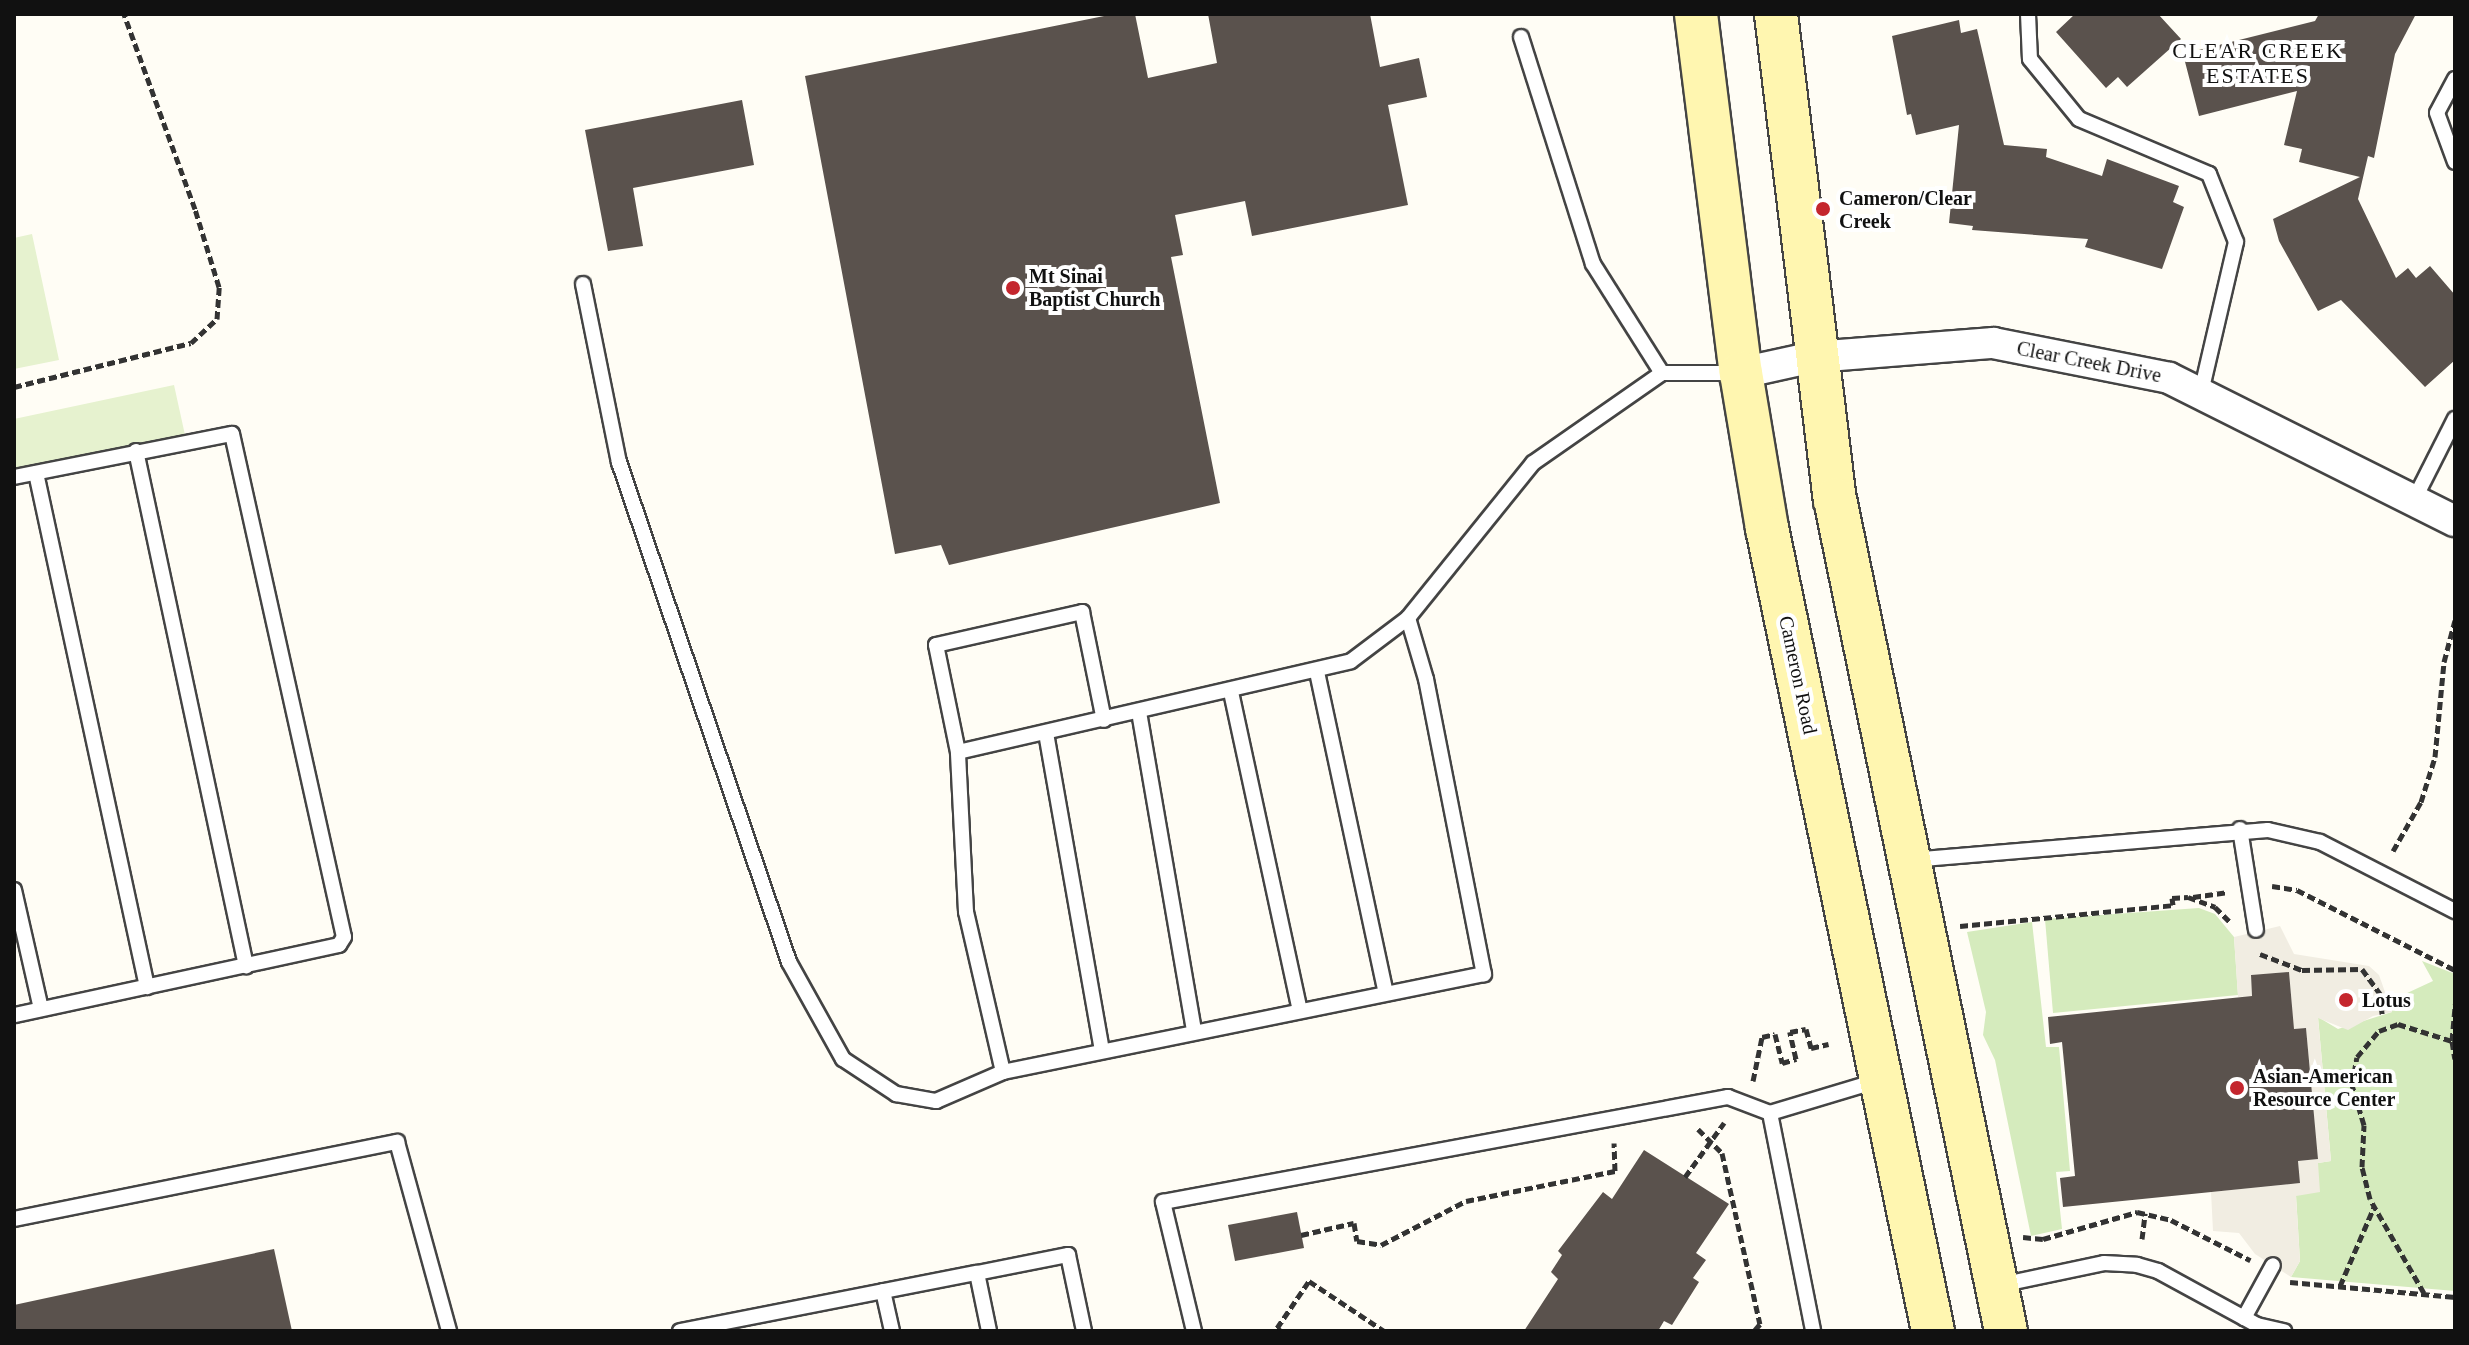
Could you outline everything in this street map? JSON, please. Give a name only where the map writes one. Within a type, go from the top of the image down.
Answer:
[{"type":"main road","name":"Cameron Road","points":[[1696,14],[1741,373],[1767,528],[1933,1331]]},
{"type":"main road","points":[[1776,14],[1814,357],[1835,499],[1906,861],[2006,1331]]},
{"type":"street","name":"Clear Creek Drive","points":[[1741,373],[1814,357],[1993,343],[2169,378],[2455,521]]},
{"type":"lane","points":[[2028,14],[2030,59],[2079,119],[2209,174],[2236,242],[2201,393]]},
{"type":"lane","points":[[1521,37],[1593,264],[1662,373]]},
{"type":"lane","points":[[2455,79],[2437,113],[2455,162]]},
{"type":"lane","points":[[583,284],[619,462],[789,962],[843,1059],[896,1094],[936,1101],[1003,1072],[1484,974],[1426,679],[1408,618]]},
{"type":"lane","points":[[958,752],[1231,692],[1351,661],[1408,618],[1533,463],[1662,373],[1741,373]]},
{"type":"lane","points":[[2414,500],[2455,419]]},
{"type":"lane","points":[[14,477],[225,432],[235,440],[344,937],[339,945],[14,1015]]},
{"type":"lane","points":[[136,451],[246,966]]},
{"type":"lane","points":[[36,473],[147,987]]},
{"type":"lane","points":[[1003,1072],[966,912],[958,752],[936,645],[1082,612],[1104,720]]},
{"type":"lane","points":[[1317,672],[1386,993]]},
{"type":"lane","points":[[1231,692],[1300,1011]]},
{"type":"lane","points":[[1139,712],[1194,1032]]},
{"type":"lane","points":[[1046,733],[1102,1051]]},
{"type":"lane","points":[[2240,829],[2256,930]]},
{"type":"lane","points":[[1906,861],[2240,829],[2294,833],[2320,842],[2455,911]]},
{"type":"lane","points":[[14,890],[41,1009]]},
{"type":"lane","points":[[1194,1331],[1163,1202],[1728,1097],[1770,1113],[1881,1080]]},
{"type":"lane","points":[[1770,1113],[1813,1331]]},
{"type":"lane","points":[[14,1219],[397,1142],[449,1331]]},
{"type":"lane","points":[[680,1331],[1068,1255],[1084,1331]]},
{"type":"lane","points":[[1995,1286],[2122,1263],[2158,1271],[2244,1318],[2284,1331]]},
{"type":"lane","points":[[2244,1318],[2271,1268]]},
{"type":"lane","points":[[977,1273],[989,1331]]},
{"type":"lane","points":[[883,1291],[892,1331]]},
{"type":"path","points":[[14,387],[191,343],[217,319],[219,287],[195,209],[124,14]]},
{"type":"path","points":[[2388,861],[2421,802],[2435,757],[2444,662],[2455,620]]},
{"type":"path","points":[[1959,926],[2173,905],[2172,898],[2281,885],[2297,890],[2455,970]]},
{"type":"path","points":[[2188,897],[2215,907],[2232,925]]},
{"type":"path","points":[[2248,944],[2259,954],[2302,970],[2362,969],[2380,994],[2382,1014]]},
{"type":"path","points":[[2455,1004],[2452,1041],[2455,1059]]},
{"type":"path","points":[[2424,1294],[2375,1206],[2362,1167],[2364,1125],[2352,1085],[2357,1057],[2379,1031],[2398,1024],[2452,1041]]},
{"type":"path","points":[[1753,1082],[1762,1037],[1775,1034],[1782,1063],[1796,1059],[1790,1032],[1806,1029],[1811,1048],[1829,1044]]},
{"type":"path","points":[[1685,1177],[1714,1143],[1724,1123]]},
{"type":"path","points":[[1681,1129],[1695,1127],[1722,1153],[1760,1324],[1754,1331]]},
{"type":"path","points":[[1301,1235],[1354,1223],[1357,1241],[1381,1245],[1466,1201],[1615,1171],[1611,1144],[1625,1141]]},
{"type":"path","points":[[2340,1286],[2375,1206]]},
{"type":"path","points":[[2023,1237],[2043,1239],[2118,1214],[2145,1213],[2211,1237],[2271,1268],[2288,1281],[2455,1297]]},
{"type":"path","points":[[2142,1239],[2145,1213]]},
{"type":"path","points":[[1281,1331],[1277,1328],[1309,1281],[1384,1331]]},
{"type":"green space","points":[[32,234],[59,360],[14,369],[14,238]]},
{"type":"green space","points":[[174,385],[185,435],[14,473],[14,419]]},
{"type":"green space","points":[[2199,908],[2215,914],[2234,937],[2238,995],[2053,1013],[2045,919]]},
{"type":"green space","points":[[2032,922],[2046,1047],[2059,1047],[2070,1171],[2056,1172],[2062,1229],[2031,1236],[1995,1060],[1983,1035],[1986,1012],[1967,932]]},
{"type":"green space","points":[[2422,961],[2455,974],[2455,1291],[2291,1277],[2300,1261],[2296,1195],[2318,1163],[2331,1161],[2318,1017],[2338,1029],[2392,1012],[2390,1001],[2433,981]]},
{"type":"shaded area","points":[[2280,926],[2294,954],[2369,966],[2379,975],[2392,1012],[2373,1016],[2348,1030],[2318,1018],[2331,1161],[2318,1163],[2320,1192],[2296,1196],[2300,1261],[2291,1277],[2255,1254],[2239,1233],[2213,1231],[2211,1192],[2300,1183],[2298,1161],[2318,1159],[2306,1028],[2283,1030],[2292,1006],[2289,972],[2251,975],[2252,996],[2238,997],[2234,937]]},
{"type":"building","name":"Mt Sinai Baptist Church","points":[[1114,14],[1135,14],[1148,78],[1217,63],[1208,14],[1370,14],[1380,67],[1419,58],[1427,97],[1388,105],[1408,205],[1252,236],[1245,201],[1175,215],[1183,255],[1171,257],[1220,503],[949,565],[941,545],[895,554],[805,76]]},
{"type":"building","points":[[2075,14],[2158,14],[2181,39],[2127,87],[2118,77],[2106,88],[2056,32]]},
{"type":"building","points":[[2319,14],[2416,14],[2395,54],[2374,158],[2368,156],[2358,199],[2396,278],[2408,268],[2416,278],[2430,266],[2455,295],[2455,360],[2425,387],[2341,300],[2318,311],[2279,241],[2273,219],[2360,177],[2299,162],[2302,149],[2284,145],[2297,91],[2199,116],[2183,54],[2315,21]]},
{"type":"building","points":[[1959,20],[1961,33],[1977,29],[2004,145],[2047,149],[2046,157],[2102,176],[2107,159],[2179,186],[2173,202],[2184,207],[2162,269],[2085,247],[2088,239],[1972,230],[1973,226],[1949,223],[1959,125],[1916,135],[1911,114],[1907,115],[1892,36]]},
{"type":"building","points":[[742,100],[754,165],[633,188],[643,246],[608,251],[585,130]]},
{"type":"building","name":"Asian-American Resource Center","points":[[2289,972],[2294,1029],[2306,1028],[2318,1159],[2298,1161],[2300,1183],[2063,1207],[2060,1178],[2075,1176],[2062,1042],[2050,1044],[2048,1017],[2252,996],[2251,975]]},
{"type":"building","points":[[1644,1150],[1729,1204],[1696,1253],[1706,1260],[1693,1278],[1699,1282],[1672,1325],[1664,1321],[1658,1331],[1524,1331],[1558,1279],[1551,1272],[1562,1255],[1558,1251],[1603,1192],[1612,1199]]},
{"type":"building","points":[[1297,1212],[1304,1248],[1235,1261],[1228,1225]]},
{"type":"building","points":[[274,1249],[292,1331],[14,1331],[14,1305]]},
{"type":"place","name":"Cameron/Clear Creek","points":[[1823,209]]},
{"type":"place","name":"Mt Sinai Baptist Church","points":[[1013,288]]},
{"type":"place","name":"Lotus","points":[[2346,1000]]},
{"type":"place","name":"Asian-American Resource Center","points":[[2237,1088]]},
{"type":"district","name":"CLEAR CREEK ESTATES","points":[[2258,62]]}]
